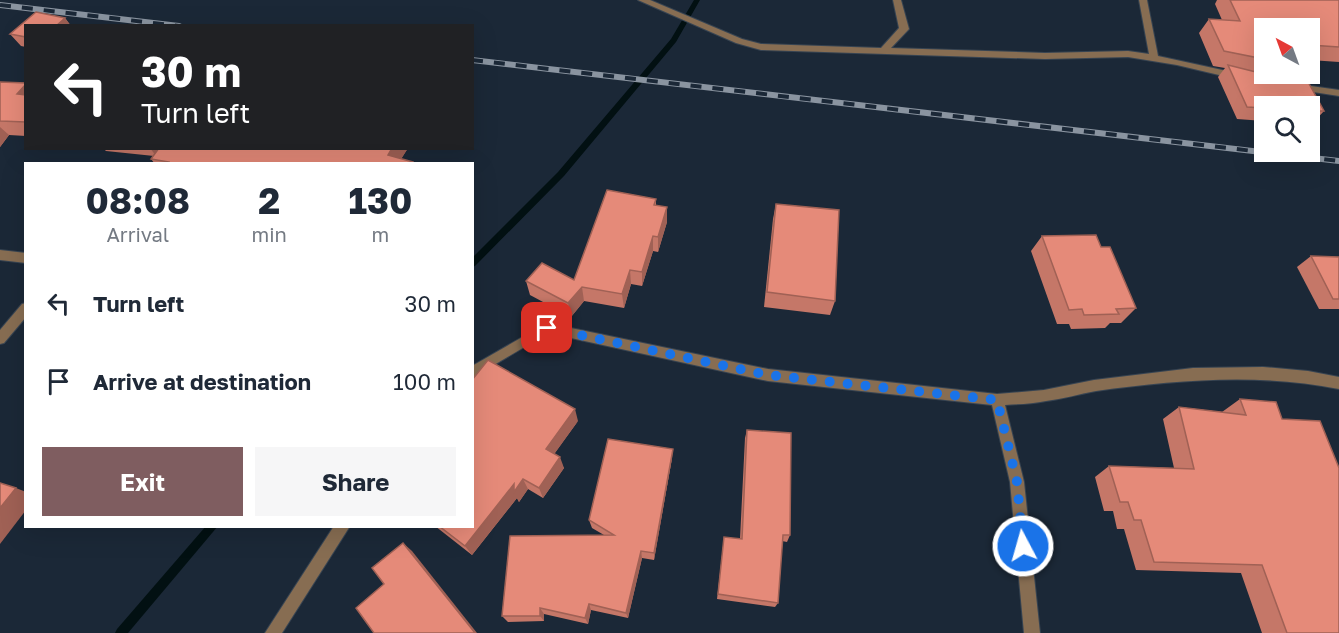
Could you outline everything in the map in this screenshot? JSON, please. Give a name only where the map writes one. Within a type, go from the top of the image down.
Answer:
[{"type":"street","points":[[642,0],[761,47],[885,49],[1045,56],[1128,54],[1252,79]]},
{"type":"street","points":[[885,49],[904,29],[897,0]]},
{"type":"street","points":[[1143,0],[1154,58]]},
{"type":"street","points":[[1285,85],[1339,93]]},
{"type":"street","points":[[0,255],[24,258]]},
{"type":"street","points":[[0,339],[24,310]]},
{"type":"street","points":[[474,373],[547,328],[768,375],[997,400],[1044,396],[1094,386],[1193,374],[1263,373],[1308,377],[1339,383]]},
{"type":"street","points":[[997,400],[1017,482],[1032,633]]},
{"type":"street","points":[[273,633],[342,528]]},
{"type":"building","points":[[1230,0],[1339,0],[1339,47],[1320,46],[1320,18],[1254,18],[1254,57],[1224,51],[1209,19],[1240,21]]},
{"type":"building","points":[[36,12],[65,18],[58,24],[24,24],[24,37],[10,34]]},
{"type":"building","points":[[1228,65],[1254,72],[1254,84],[1309,84],[1316,96],[1254,96],[1254,107],[1247,107]]},
{"type":"building","points":[[0,82],[24,83],[17,94],[24,95],[24,122],[0,121]]},
{"type":"building","points":[[158,150],[391,150],[388,155],[413,162],[169,162],[151,159]]},
{"type":"building","points":[[607,190],[656,199],[654,205],[667,207],[658,237],[653,236],[642,272],[630,270],[622,294],[582,287],[568,303],[526,281],[542,263],[574,280]]},
{"type":"building","points":[[776,204],[839,210],[835,301],[767,292]]},
{"type":"building","points":[[1096,235],[1101,247],[1110,247],[1136,308],[1116,309],[1119,314],[1084,315],[1082,309],[1069,310],[1042,236]]},
{"type":"building","points":[[1311,256],[1339,257],[1339,299],[1333,299]]},
{"type":"building","points":[[488,360],[575,409],[546,449],[560,457],[539,488],[523,479],[514,492],[514,484],[465,546],[442,528],[474,528],[474,378]]},
{"type":"building","points":[[1240,399],[1276,402],[1282,419],[1320,421],[1339,468],[1339,633],[1287,633],[1262,565],[1154,562],[1141,520],[1134,520],[1128,502],[1120,502],[1109,466],[1194,469],[1179,407],[1246,415]]},
{"type":"building","points":[[747,430],[791,433],[790,535],[783,535],[778,603],[718,594],[724,537],[742,539]]},
{"type":"building","points":[[608,439],[673,449],[654,553],[641,551],[626,613],[589,604],[585,618],[540,608],[540,616],[502,616],[510,536],[614,535],[589,520]]},
{"type":"building","points":[[0,483],[16,488],[0,508]]},
{"type":"building","points":[[403,543],[475,633],[374,633],[356,608],[384,584],[372,568]]},
{"type":"waterway","points":[[474,262],[561,174],[674,40],[697,0]]},
{"type":"waterway","points":[[121,633],[211,528]]},
{"type":"railway","points":[[0,5],[162,24]]},
{"type":"railway","points":[[474,60],[1339,161]]},
{"type":"route","points":[[547,328],[768,375],[997,400],[1017,482],[1023,546]]}]
